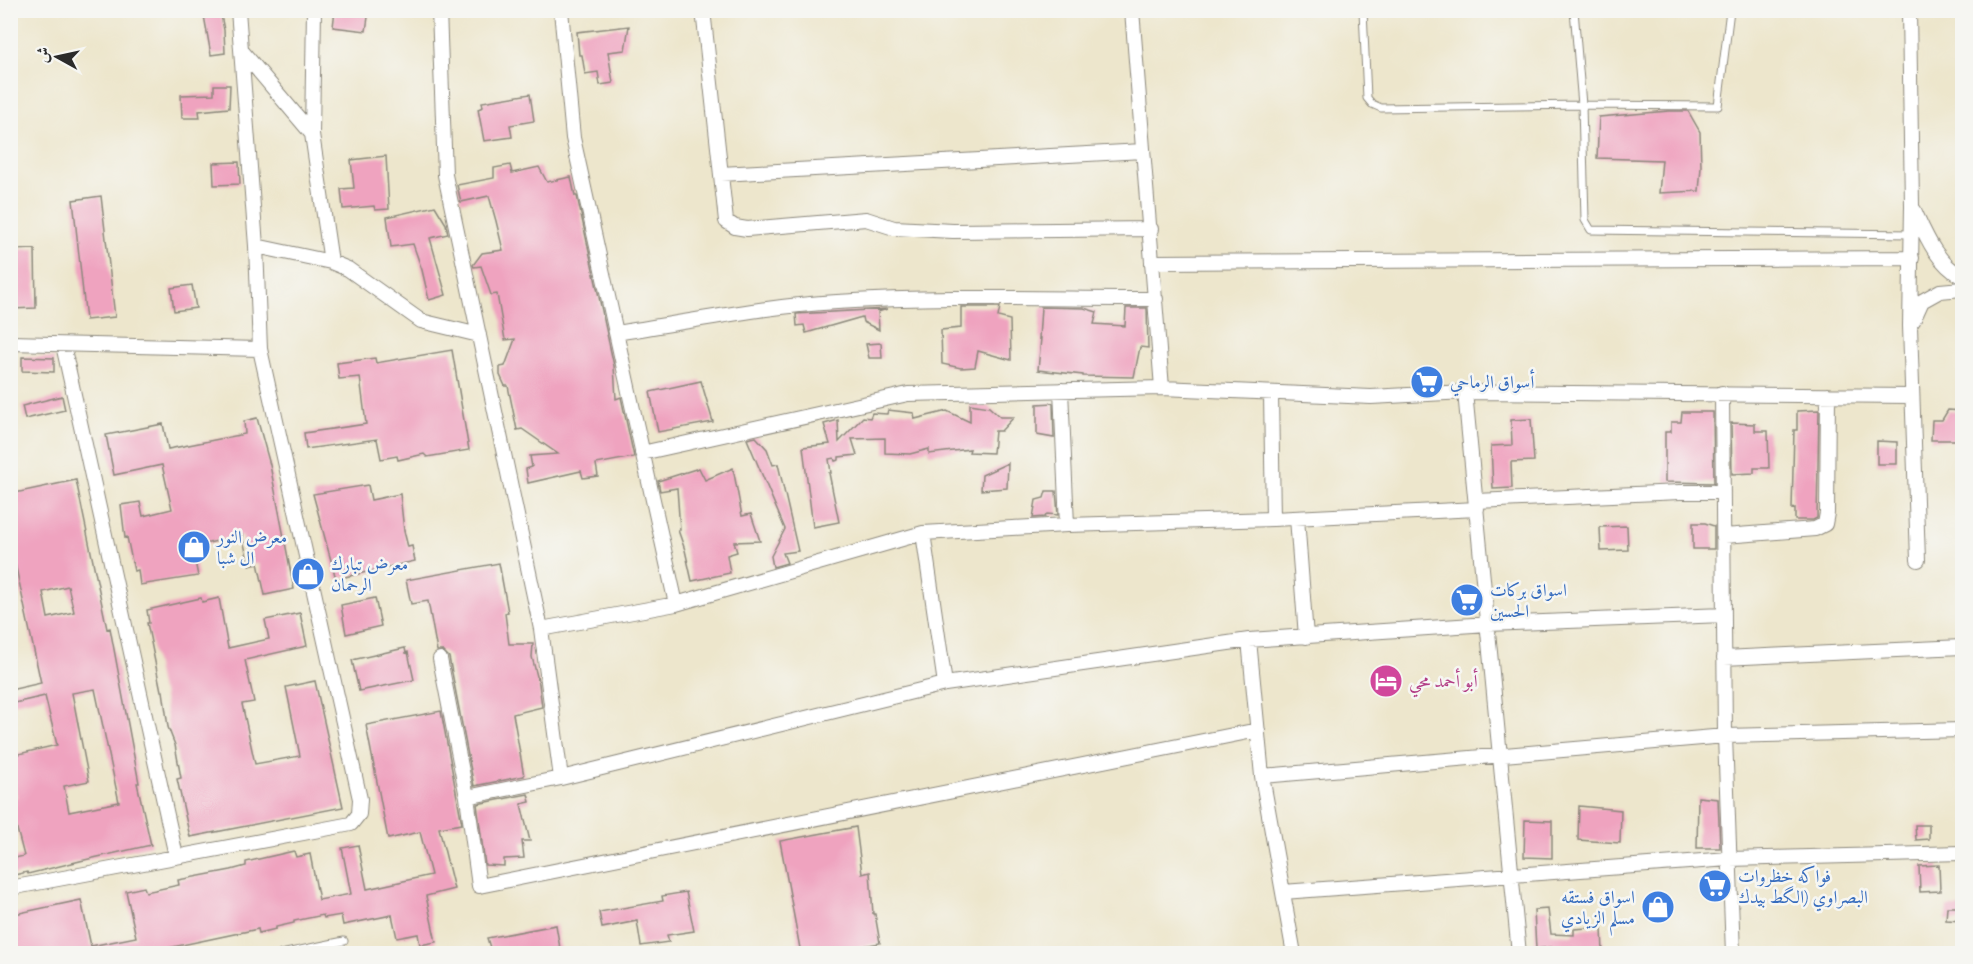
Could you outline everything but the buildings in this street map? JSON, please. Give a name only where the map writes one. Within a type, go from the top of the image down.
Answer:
[{"type":"street","points":[[10,888],[351,824],[359,814],[360,799],[260,349],[256,246],[238,10]]},
{"type":"street","points":[[314,10],[312,134],[331,262]]},
{"type":"street","points":[[439,10],[445,175],[541,629],[561,778]]},
{"type":"street","points":[[561,10],[573,138],[676,604]]},
{"type":"street","points":[[703,10],[726,221],[735,227],[747,229],[866,219],[894,228],[953,231],[1151,230]]},
{"type":"street","points":[[1132,10],[1162,388]]},
{"type":"street","points":[[1910,10],[1912,206],[1910,326],[1918,560]]},
{"type":"street","points":[[241,50],[312,134]]},
{"type":"street","points":[[720,174],[1143,151]]},
{"type":"street","points":[[1912,206],[1930,247],[1953,271],[1962,276]]},
{"type":"street","points":[[256,246],[331,262],[348,269],[421,321],[479,335]]},
{"type":"street","points":[[1153,262],[1912,258]]},
{"type":"street","points":[[1910,326],[1922,301],[1940,291],[1962,289]]},
{"type":"street","points":[[616,333],[758,310],[835,302],[915,298],[1156,299]]},
{"type":"street","points":[[10,343],[260,349]]},
{"type":"street","points":[[63,345],[176,856]]},
{"type":"street","points":[[642,453],[908,394],[1162,388],[1371,397],[1465,392],[1912,396]]},
{"type":"street","points":[[1061,390],[1067,525]]},
{"type":"street","points":[[1465,392],[1519,954]]},
{"type":"street","points":[[1722,393],[1725,736],[1733,954]]},
{"type":"street","points":[[1271,394],[1273,519]]},
{"type":"street","points":[[1724,536],[1815,529],[1825,524],[1828,395]]},
{"type":"street","points":[[541,629],[676,604],[923,533],[1067,525],[1297,518],[1680,492],[1723,492]]},
{"type":"street","points":[[1297,518],[1306,637]]},
{"type":"street","points":[[923,533],[945,684]]},
{"type":"street","points":[[466,797],[561,778],[945,684],[1249,640],[1488,624],[1724,615]]},
{"type":"street","points":[[1249,640],[1262,776],[1294,954]]},
{"type":"street","points":[[1724,658],[1962,647]]},
{"type":"street","points":[[440,658],[466,797],[479,886],[1258,730]]},
{"type":"street","points":[[1262,776],[1725,736],[1962,730]]},
{"type":"street","points":[[1282,892],[1729,859],[1962,854]]},
{"type":"lane","points":[[1363,10],[1367,98],[1372,104],[1381,108],[1582,105],[1718,106],[1730,10]]},
{"type":"lane","points":[[1574,10],[1582,105],[1585,220],[1591,230],[1912,234]]},
{"type":"lane","points":[[281,954],[344,941]]},
{"type":"place","name":"أسواق الرماحي","points":[[1427,382]]},
{"type":"place","name":"معرض النور ال شبا","points":[[194,547]]},
{"type":"place","name":"معرض تبارك الرحمان","points":[[308,574]]},
{"type":"place","name":"اسواق بركات الحسين","points":[[1467,600]]},
{"type":"place","name":"أبو أحمد محي","points":[[1386,681]]},
{"type":"place","name":"فواكه خظروات البصراوي (الگط بيدك","points":[[1715,886]]},
{"type":"place","name":"اسواق فستقه مسلم الزيادي","points":[[1658,907]]}]
